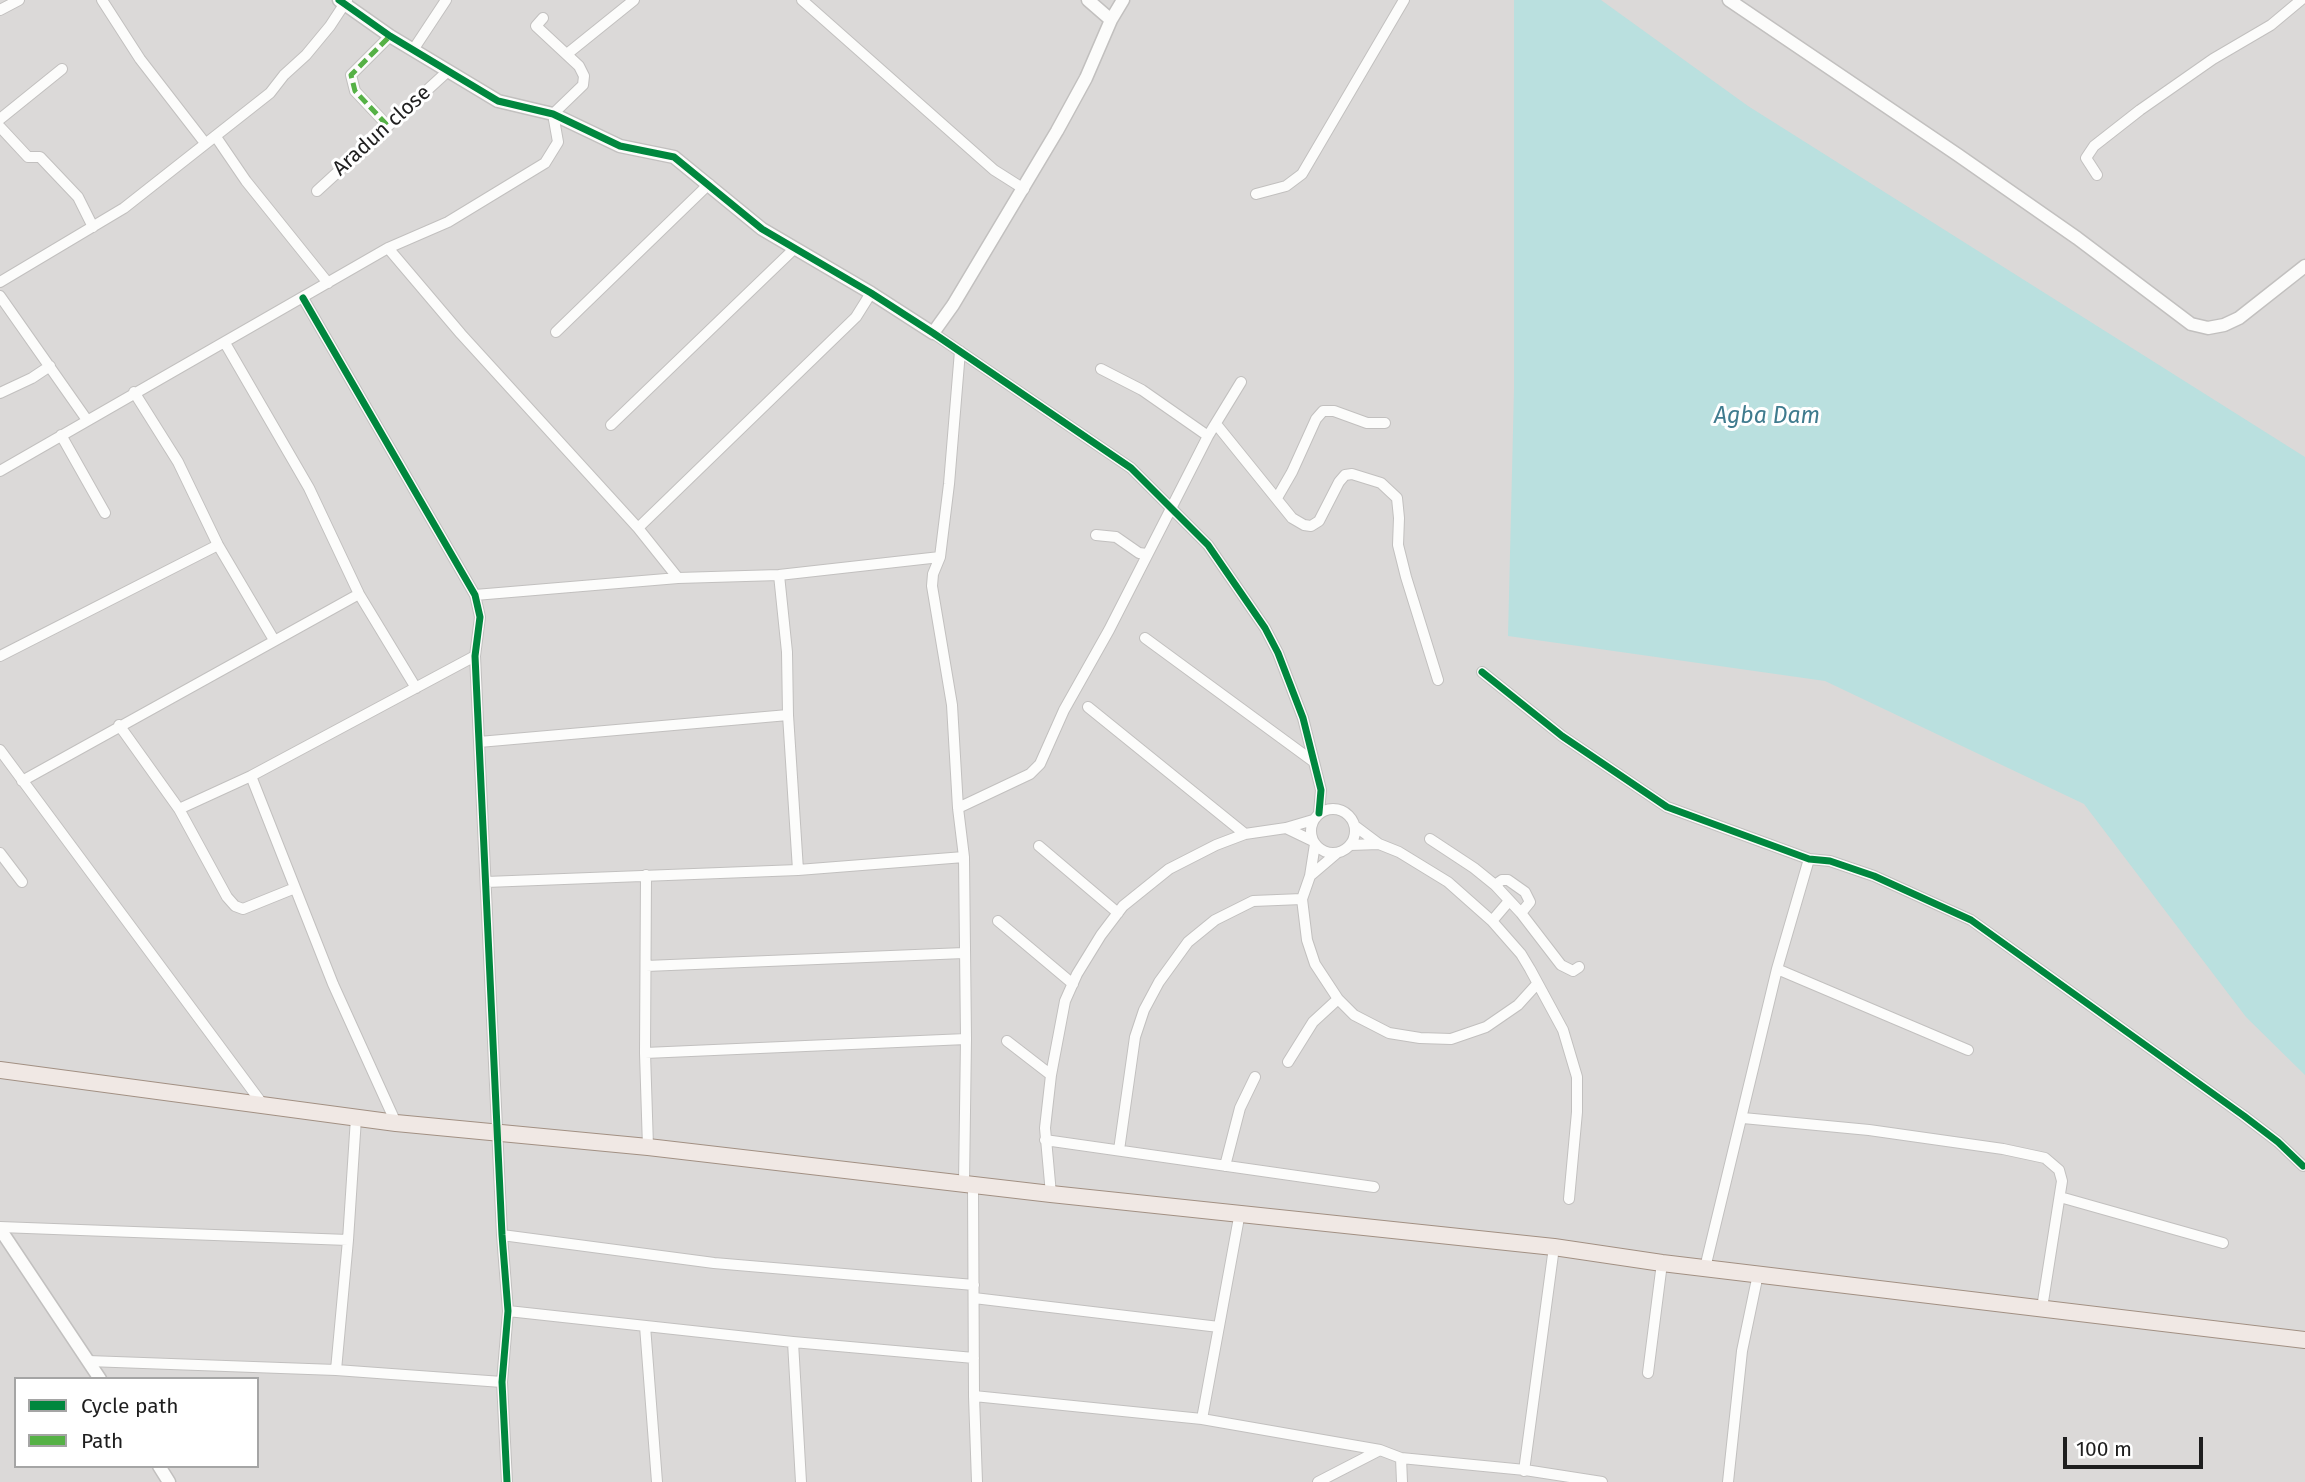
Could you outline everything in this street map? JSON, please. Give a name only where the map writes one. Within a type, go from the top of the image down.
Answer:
[{"type":"main road","points":[[0,1070],[396,1123],[648,1147],[1051,1194],[1554,1247],[1662,1263],[2305,1340]]},
{"type":"street","points":[[0,10],[19,0]]},
{"type":"street","points":[[102,0],[140,60],[205,142]]},
{"type":"street","points":[[413,50],[446,0]]},
{"type":"street","points":[[567,54],[634,0]]},
{"type":"street","points":[[802,0],[994,170],[1024,189]]},
{"type":"street","points":[[1088,0],[1111,20]]},
{"type":"street","points":[[1256,194],[1286,186],[1302,174],[1404,0]]},
{"type":"street","points":[[1729,0],[2077,238],[2190,324],[2208,328],[2232,321],[2303,271]]},
{"type":"street","points":[[2098,175],[2086,158],[2094,146],[2213,59],[2271,25],[2301,0]]},
{"type":"street","points":[[0,282],[124,208],[270,93],[330,26],[344,1],[390,36],[498,101],[554,114],[620,146],[671,156],[762,229],[933,333],[1131,468],[1172,508],[1208,545],[1265,628],[1278,653],[1303,718],[1321,790],[1316,817],[1310,830],[1314,842],[1310,876],[1303,899],[1307,940],[1315,964],[1338,999],[1354,1015],[1390,1033],[1451,1039],[1486,1027],[1518,1005],[1537,984]]},
{"type":"street","points":[[933,333],[1024,189],[1086,78],[1118,2]]},
{"type":"street","points":[[543,18],[536,26],[579,66],[584,76],[583,85],[554,114]]},
{"type":"street","points":[[387,125],[355,91],[351,75],[390,36]]},
{"type":"street","points":[[0,119],[62,69]]},
{"type":"street","name":"Aradun close","points":[[317,191],[448,71]]},
{"type":"street","points":[[0,471],[388,248],[448,222],[545,163],[558,142],[554,114]]},
{"type":"street","points":[[0,127],[27,157],[40,157],[78,197],[93,227]]},
{"type":"street","points":[[216,137],[246,181],[328,283]]},
{"type":"street","points":[[556,332],[709,184]]},
{"type":"street","points":[[388,248],[461,334],[638,528],[678,578]]},
{"type":"street","points":[[611,425],[794,249]]},
{"type":"street","points":[[638,528],[856,317],[871,293]]},
{"type":"street","points":[[0,296],[87,420]]},
{"type":"street","points":[[303,298],[475,595],[480,617],[475,656],[502,1235],[508,1311],[502,1382],[507,1482]]},
{"type":"street","points":[[225,343],[309,488],[359,594],[416,688]]},
{"type":"street","points":[[960,351],[940,557],[933,574],[932,586],[952,705],[958,808],[964,857],[977,1482]]},
{"type":"street","points":[[0,393],[50,366]]},
{"type":"street","points":[[1101,369],[1142,390],[1208,436]]},
{"type":"street","points":[[958,808],[1031,774],[1040,764],[1064,710],[1109,630],[1208,436],[1241,382]]},
{"type":"street","points":[[134,393],[178,462],[218,545],[274,640]]},
{"type":"street","points":[[1277,498],[1316,419],[1323,411],[1334,411],[1367,423],[1385,423]]},
{"type":"street","points":[[1216,424],[1292,518],[1304,525],[1311,526],[1319,521],[1345,475],[1365,477],[1389,489],[1396,498],[1399,518],[1398,545],[1406,578],[1438,680]]},
{"type":"street","points":[[61,435],[105,513]]},
{"type":"street","points":[[1096,536],[1116,537],[1139,553],[1147,555]]},
{"type":"street","points":[[0,656],[218,545]]},
{"type":"street","points":[[475,595],[678,578],[779,575],[940,557]]},
{"type":"street","points":[[779,575],[787,652],[788,715],[798,870]]},
{"type":"street","points":[[22,781],[359,594]]},
{"type":"street","points":[[1145,638],[1314,762]]},
{"type":"street","points":[[179,809],[251,776],[475,656]]},
{"type":"street","points":[[1482,672],[1562,736],[1667,807],[1809,859],[1830,861],[1874,876],[1971,920],[2199,1087],[2244,1116],[2278,1142],[2303,1166]]},
{"type":"street","points":[[1088,707],[1245,834]]},
{"type":"street","points":[[479,742],[788,715]]},
{"type":"street","points":[[119,725],[179,809],[227,897],[235,906],[243,909],[295,888]]},
{"type":"street","points":[[0,750],[264,1106]]},
{"type":"street","points":[[251,776],[333,984],[396,1123]]},
{"type":"street","points":[[1321,790],[1336,808],[1350,816],[1354,826],[1350,845]]},
{"type":"street","points":[[1051,1194],[1045,1140],[1051,1074],[1065,1001],[1101,935],[1118,913],[1169,869],[1216,845],[1245,834],[1286,828],[1336,808]]},
{"type":"street","points":[[1354,826],[1379,844],[1399,852],[1448,882],[1492,921],[1521,954],[1563,1030],[1577,1077],[1570,1199]]},
{"type":"street","points":[[1286,828],[1314,842],[1322,850],[1337,853]]},
{"type":"street","points":[[1430,839],[1495,885],[1521,913],[1561,965],[1573,971],[1579,967]]},
{"type":"street","points":[[1310,876],[1350,845],[1379,844]]},
{"type":"street","points":[[1040,846],[1118,913]]},
{"type":"street","points":[[0,853],[22,882]]},
{"type":"street","points":[[486,882],[798,870],[964,857]]},
{"type":"street","points":[[1705,1268],[1777,969],[1809,859]]},
{"type":"street","points":[[646,876],[645,1053],[648,1147]]},
{"type":"street","points":[[1495,885],[1508,880],[1525,892],[1530,902],[1521,913]]},
{"type":"street","points":[[1119,1150],[1135,1037],[1159,982],[1188,942],[1215,919],[1253,901],[1303,899]]},
{"type":"street","points":[[1492,921],[1509,901]]},
{"type":"street","points":[[998,921],[1073,984]]},
{"type":"street","points":[[646,966],[964,953]]},
{"type":"street","points":[[1777,969],[1968,1050]]},
{"type":"street","points":[[1288,1062],[1313,1022],[1338,999]]},
{"type":"street","points":[[645,1053],[966,1039]]},
{"type":"street","points":[[1007,1041],[1051,1074]]},
{"type":"street","points":[[1225,1166],[1240,1108],[1255,1077]]},
{"type":"street","points":[[336,1370],[356,1118]]},
{"type":"street","points":[[1742,1118],[1882,1132],[2003,1149],[2045,1158],[2059,1170],[2062,1181],[2042,1308]]},
{"type":"street","points":[[1045,1140],[1374,1187]]},
{"type":"street","points":[[2060,1197],[2223,1243]]},
{"type":"street","points":[[1202,1419],[1240,1212]]},
{"type":"street","points":[[0,1228],[348,1240]]},
{"type":"street","points":[[0,1228],[99,1377]]},
{"type":"street","points":[[502,1235],[714,1263],[974,1284]]},
{"type":"street","points":[[1524,1475],[1554,1247]]},
{"type":"street","points":[[1648,1373],[1662,1263]]},
{"type":"street","points":[[1728,1482],[1742,1351],[1758,1273]]},
{"type":"street","points":[[974,1298],[1219,1327]]},
{"type":"street","points":[[508,1311],[793,1342],[974,1358]]},
{"type":"street","points":[[645,1326],[657,1482]]},
{"type":"street","points":[[793,1342],[801,1482]]},
{"type":"street","points":[[88,1361],[336,1370],[502,1382]]},
{"type":"street","points":[[974,1396],[1202,1419],[1380,1450],[1401,1458],[1524,1475],[1602,1482]]},
{"type":"street","points":[[1318,1482],[1380,1450]]},
{"type":"street","points":[[1401,1458],[1402,1482]]},
{"type":"shaded area","points":[[0,0],[2305,0],[2305,1482],[0,1482]]},
{"type":"water","name":"Agba Dam","points":[[1514,0],[1601,0],[1748,106],[2305,457],[2305,1075],[2246,1017],[2084,804],[1825,681],[1508,636],[1514,389]]},
{"type":"marked path","points":[[387,125],[355,91],[351,75],[390,36]]},
{"type":"cycle path","points":[[339,0],[390,36],[498,101],[553,114],[620,146],[674,157],[762,229],[933,333],[1131,468],[1208,545],[1265,628],[1278,653],[1303,718],[1321,790],[1319,813]]},
{"type":"cycle path","points":[[303,298],[475,595],[480,617],[475,656],[502,1235],[508,1311],[502,1382],[507,1482]]},
{"type":"cycle path","points":[[1482,672],[1562,736],[1667,807],[1809,859],[1830,861],[1874,876],[1971,920],[2244,1116],[2278,1142],[2303,1166]]}]
